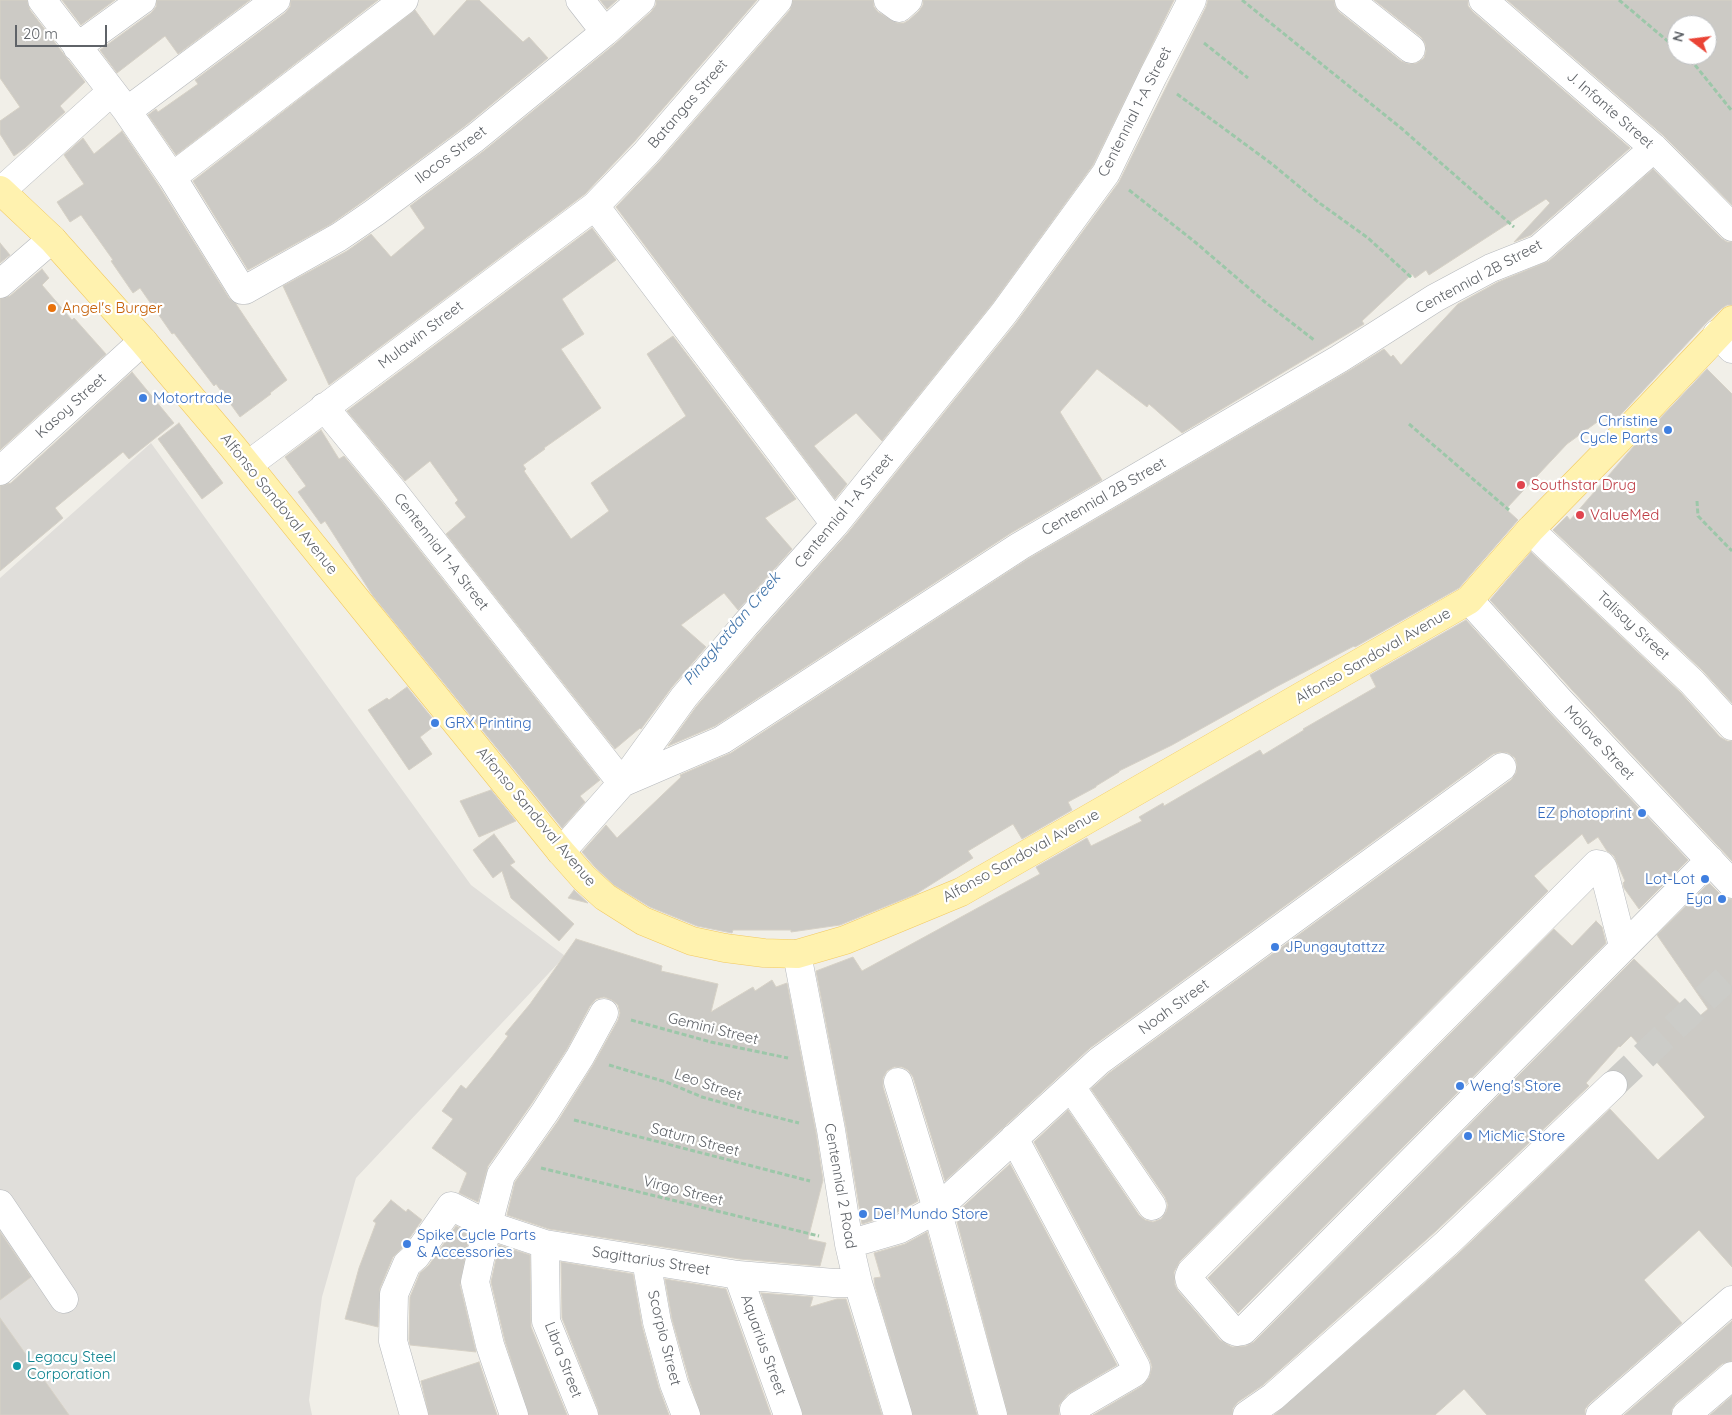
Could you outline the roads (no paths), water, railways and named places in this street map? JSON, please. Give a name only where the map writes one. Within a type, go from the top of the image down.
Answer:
[{"type":"main road","name":"Alfonso Sandoval Avenue","points":[[1,191],[52,239],[143,341],[248,465],[584,878],[605,897],[643,921],[692,941],[724,948],[764,953],[797,954],[845,940],[961,892],[1469,600],[1530,530],[1628,430],[1727,334]]},
{"type":"street","points":[[42,0],[119,102],[172,177],[404,0]]},
{"type":"street","points":[[77,47],[142,0]]},
{"type":"street","points":[[1,191],[119,102],[276,0]]},
{"type":"street","points":[[580,0],[605,32]]},
{"type":"street","name":"Ilocos Street","points":[[172,177],[240,289],[245,290],[339,237],[374,213],[476,138],[641,0]]},
{"type":"street","name":"Batangas Street","points":[[595,206],[646,153],[778,0]]},
{"type":"street","name":"Centennial 1-A Street","points":[[324,407],[393,490],[622,783],[684,697],[744,625],[836,524],[1004,313],[1106,173],[1192,0]]},
{"type":"street","points":[[1349,0],[1411,49]]},
{"type":"street","name":"J. Infante Street","points":[[1483,0],[1654,148],[1732,227]]},
{"type":"street","name":"Centennial 2B Street","points":[[561,852],[622,783],[722,740],[1020,546],[1339,359],[1435,298],[1491,268],[1539,249],[1654,148]]},
{"type":"street","points":[[595,206],[836,524]]},
{"type":"street","name":"Mulawin Street","points":[[248,465],[595,206]]},
{"type":"street","points":[[0,284],[52,239]]},
{"type":"street","name":"Kasoy Street","points":[[0,471],[143,341]]},
{"type":"street","name":"Talisay Street","points":[[1530,530],[1692,682],[1732,726]]},
{"type":"street","name":"Molave Street","points":[[1469,600],[1560,701],[1732,884]]},
{"type":"street","name":"Noah Street","points":[[849,1244],[900,1229],[937,1209],[1099,1061],[1502,766]]},
{"type":"street","points":[[1623,946],[1603,868],[1597,864],[1191,1272],[1190,1281],[1232,1330],[1243,1331],[1710,860]]},
{"type":"street","name":"Centennial 2 Road","points":[[797,954],[831,1130],[849,1244],[858,1283],[898,1415]]},
{"type":"street","points":[[514,1415],[490,1344],[475,1282],[501,1175],[545,1112],[580,1057],[604,1013]]},
{"type":"street","points":[[898,1082],[937,1209],[993,1415]]},
{"type":"street","points":[[1247,1415],[1273,1398],[1447,1243],[1613,1085]]},
{"type":"street","points":[[1071,1088],[1152,1206]]},
{"type":"street","points":[[1014,1138],[1136,1366],[1134,1373],[1077,1410]]},
{"type":"street","points":[[0,1204],[64,1299]]},
{"type":"street","name":"Sagittarius Street","points":[[414,1415],[393,1341],[394,1294],[408,1264],[416,1256],[451,1206],[488,1224],[544,1244],[738,1275],[834,1283],[858,1283]]},
{"type":"street","name":"Libra Street","points":[[544,1244],[546,1321],[584,1415]]},
{"type":"street","name":"Scorpio Street","points":[[646,1260],[657,1322],[674,1384],[686,1415]]},
{"type":"street","name":"Aquarius Street","points":[[738,1275],[788,1415]]},
{"type":"street","points":[[1600,1415],[1732,1300]]},
{"type":"street","points":[[1686,1415],[1732,1376]]},
{"type":"tunnel","points":[[1613,1085],[1732,973]]},
{"type":"place","name":"Angel's Burger","points":[[52,308]]},
{"type":"place","name":"Motortrade","points":[[143,398]]},
{"type":"place","name":"Christine Cycle Parts","points":[[1668,430]]},
{"type":"place","name":"Southstar Drug","points":[[1521,485]]},
{"type":"place","name":"ValueMed","points":[[1580,515]]},
{"type":"place","name":"GRX Printing","points":[[435,723]]},
{"type":"place","name":"EZ photoprint","points":[[1642,813]]},
{"type":"place","name":"Lot-Lot","points":[[1705,879]]},
{"type":"place","name":"Eya","points":[[1722,899]]},
{"type":"place","name":"JPungaytattzz","points":[[1275,947]]},
{"type":"place","name":"Weng's Store","points":[[1460,1086]]},
{"type":"place","name":"MicMic Store","points":[[1468,1136]]},
{"type":"place","name":"Del Mundo Store","points":[[863,1214]]},
{"type":"place","name":"Spike Cycle Parts & Accessories","points":[[407,1244]]},
{"type":"place","name":"Legacy Steel Corporation","points":[[17,1366]]},
{"type":"water label","name":"Pinagkatdan Creek","points":[[732,629]]}]
